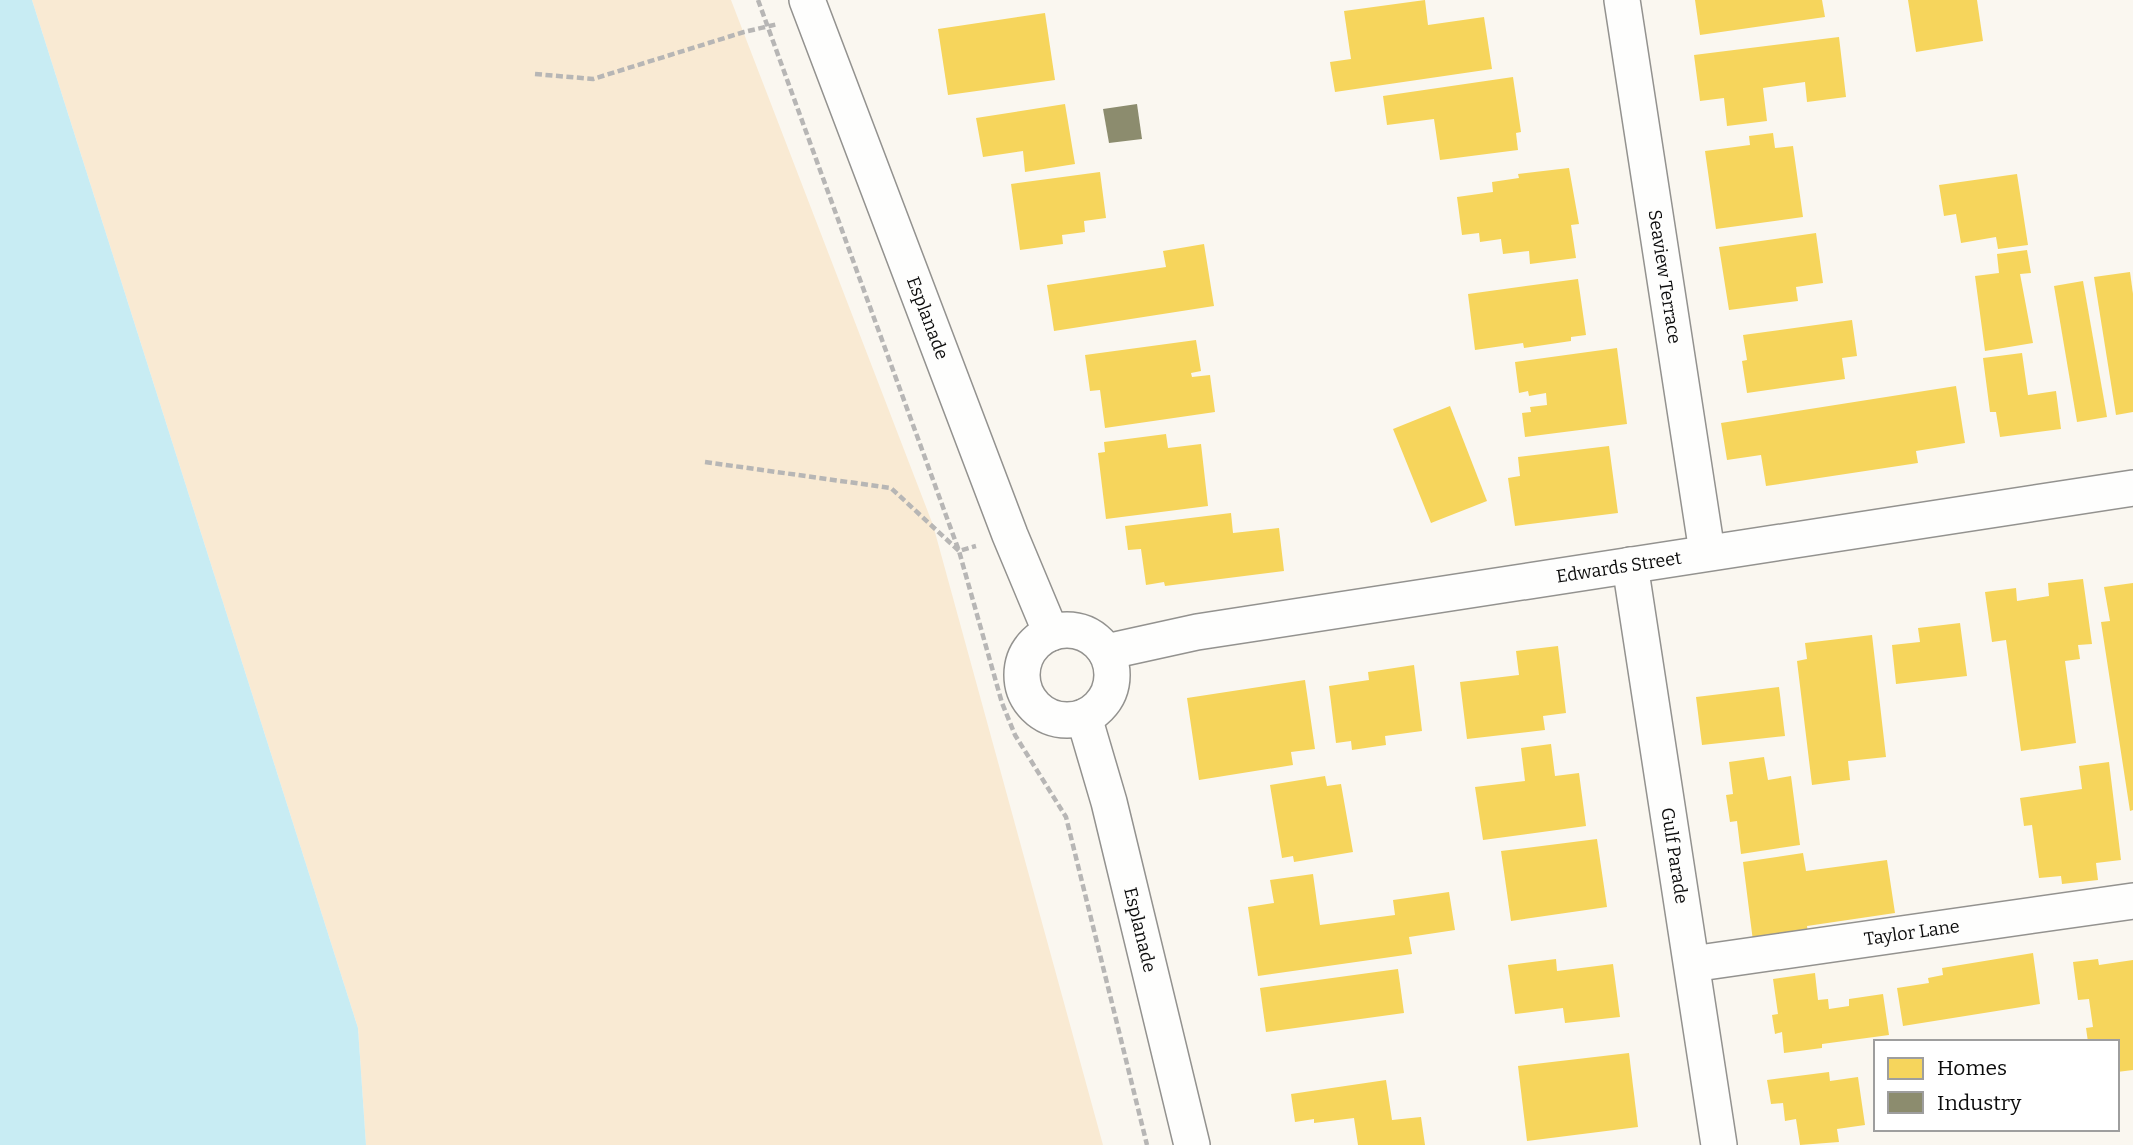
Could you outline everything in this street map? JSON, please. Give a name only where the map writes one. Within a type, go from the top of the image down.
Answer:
[{"type":"street","name":"Seaview Terrace","points":[[1622,0],[1707,552]]},
{"type":"street","name":"Esplanade","points":[[810,8],[1010,535],[1051,633]]},
{"type":"street","name":"Edwards Street","points":[[1106,652],[1197,632],[2133,488]]},
{"type":"street","name":"Gulf Parade","points":[[1630,565],[1719,1145]]},
{"type":"street","points":[[1067,630],[1096,640],[1106,652],[1112,667],[1110,690],[1098,709],[1084,717],[1064,720],[1044,714],[1025,692],[1024,664],[1029,651],[1051,633],[1067,630]]},
{"type":"street","name":"Esplanade","points":[[1084,717],[1109,802],[1192,1145]]},
{"type":"street","name":"Taylor Lane","points":[[1692,964],[2133,901]]},
{"type":"path","points":[[758,0],[959,551],[1002,703],[1015,735],[1066,817],[1147,1145]]},
{"type":"path","points":[[535,74],[593,79],[768,26],[810,8]]},
{"type":"path","points":[[705,462],[891,488],[959,551]]},
{"type":"path","points":[[959,551],[1010,535]]},
{"type":"sand","points":[[32,0],[731,0],[933,525],[1103,1145],[366,1145],[358,1028]]},
{"type":"water","points":[[0,0],[32,0],[358,1028],[366,1145],[0,1145]]},
{"type":"building: Homes","points":[[1425,0],[1428,25],[1484,17],[1492,69],[1335,92],[1330,62],[1351,59],[1344,11]]},
{"type":"building: Homes","points":[[1695,0],[1822,0],[1825,17],[1700,35]]},
{"type":"building: Homes","points":[[1908,0],[1977,0],[1983,41],[1916,52]]},
{"type":"building: Homes","points":[[1045,13],[1055,80],[948,95],[938,29]]},
{"type":"building: Homes","points":[[1839,37],[1846,97],[1807,102],[1805,82],[1763,88],[1767,121],[1727,126],[1724,98],[1700,101],[1694,55]]},
{"type":"building: Homes","points":[[1513,77],[1521,132],[1516,133],[1518,150],[1440,160],[1434,119],[1387,125],[1383,96]]},
{"type":"building: Homes","points":[[1065,104],[1075,164],[1025,172],[1023,151],[983,157],[976,118]]},
{"type":"building: Homes","points":[[1773,133],[1775,148],[1793,146],[1803,217],[1716,229],[1705,151],[1750,145],[1749,136]]},
{"type":"building: Homes","points":[[1569,168],[1579,224],[1571,225],[1576,258],[1530,264],[1529,251],[1503,254],[1501,239],[1480,242],[1479,233],[1462,235],[1457,197],[1493,192],[1492,182],[1519,178],[1518,174]]},
{"type":"building: Homes","points":[[1100,172],[1106,218],[1084,221],[1085,232],[1062,235],[1063,244],[1020,250],[1011,184]]},
{"type":"building: Homes","points":[[2017,174],[2028,245],[1998,249],[1996,237],[1961,243],[1956,214],[1944,216],[1939,185]]},
{"type":"building: Homes","points":[[1816,233],[1823,283],[1796,287],[1798,301],[1729,310],[1719,247]]},
{"type":"building: Homes","points":[[1204,244],[1214,306],[1054,331],[1047,285],[1166,267],[1163,251]]},
{"type":"building: Homes","points":[[2027,250],[2031,273],[2020,274],[2033,343],[1985,351],[1975,276],[1999,273],[1997,254]]},
{"type":"building: Homes","points":[[2130,272],[2133,294],[2133,412],[2116,415],[2094,277]]},
{"type":"building: Homes","points":[[1578,279],[1586,335],[1571,337],[1571,341],[1524,348],[1523,343],[1475,350],[1468,294]]},
{"type":"building: Homes","points":[[2083,281],[2107,417],[2077,422],[2054,286]]},
{"type":"building: Homes","points":[[1852,320],[1857,356],[1842,358],[1845,379],[1747,393],[1742,361],[1747,360],[1743,335]]},
{"type":"building: Homes","points":[[1196,340],[1201,371],[1191,373],[1192,377],[1210,375],[1215,412],[1105,428],[1100,390],[1090,391],[1085,355]]},
{"type":"building: Homes","points":[[1617,348],[1627,424],[1525,437],[1522,413],[1531,412],[1530,407],[1547,405],[1546,393],[1529,396],[1528,391],[1519,393],[1515,362]]},
{"type":"building: Homes","points":[[2022,353],[2028,395],[2056,391],[2061,429],[2000,437],[1996,412],[1990,412],[1983,358]]},
{"type":"building: Homes","points":[[1956,386],[1965,443],[1916,451],[1918,463],[1766,486],[1761,455],[1727,460],[1721,423]]},
{"type":"building: Homes","points":[[1450,406],[1487,501],[1431,523],[1393,429]]},
{"type":"building: Homes","points":[[1166,434],[1168,448],[1201,444],[1208,506],[1106,519],[1098,453],[1105,452],[1104,442]]},
{"type":"building: Homes","points":[[1609,446],[1618,513],[1515,526],[1508,478],[1520,476],[1518,457]]},
{"type":"building: Homes","points":[[1231,513],[1233,533],[1279,528],[1284,571],[1165,586],[1164,582],[1146,585],[1141,549],[1128,550],[1125,526]]},
{"type":"building: Homes","points":[[2083,579],[2092,644],[2078,645],[2080,659],[2065,661],[2076,743],[2021,751],[2006,640],[1992,642],[1985,592],[2016,588],[2017,601],[2049,596],[2048,583]]},
{"type":"building: Homes","points":[[2133,583],[2133,810],[2130,811],[2101,622],[2110,621],[2104,587]]},
{"type":"building: Homes","points":[[1960,623],[1967,676],[1896,684],[1892,645],[1920,642],[1918,628]]},
{"type":"building: Homes","points":[[1872,635],[1886,757],[1848,761],[1850,780],[1812,785],[1797,661],[1807,659],[1805,643]]},
{"type":"building: Homes","points":[[1558,646],[1566,713],[1543,716],[1545,730],[1467,739],[1460,682],[1519,675],[1516,651]]},
{"type":"building: Homes","points":[[1414,665],[1422,731],[1385,736],[1386,745],[1352,750],[1351,741],[1336,743],[1329,686],[1369,680],[1368,672]]},
{"type":"building: Homes","points":[[1305,680],[1315,749],[1291,752],[1293,765],[1199,780],[1187,698]]},
{"type":"building: Homes","points":[[1779,687],[1785,736],[1702,745],[1696,697]]},
{"type":"building: Homes","points":[[1551,744],[1555,776],[1579,773],[1586,826],[1483,840],[1475,787],[1525,781],[1521,748]]},
{"type":"building: Homes","points":[[1764,757],[1768,780],[1791,776],[1800,845],[1741,854],[1737,821],[1730,822],[1726,795],[1733,794],[1729,762]]},
{"type":"building: Homes","points":[[2109,762],[2121,860],[2096,863],[2098,880],[2062,884],[2061,876],[2039,878],[2032,825],[2024,826],[2020,798],[2082,789],[2079,766]]},
{"type":"building: Homes","points":[[1325,776],[1327,786],[1341,784],[1353,852],[1294,862],[1293,856],[1282,858],[1270,785]]},
{"type":"building: Homes","points":[[1597,839],[1607,907],[1511,921],[1501,851]]},
{"type":"building: Homes","points":[[1803,853],[1806,871],[1887,860],[1895,913],[1807,926],[1808,933],[1753,941],[1743,862]]},
{"type":"building: Homes","points":[[1313,874],[1320,925],[1395,915],[1393,900],[1449,892],[1455,930],[1409,937],[1412,954],[1258,976],[1248,907],[1274,903],[1270,880]]},
{"type":"building: Homes","points":[[2033,953],[2040,1004],[1903,1026],[1897,988],[1929,983],[1928,978],[1943,975],[1942,968]]},
{"type":"building: Homes","points":[[1556,959],[1557,971],[1613,964],[1620,1017],[1565,1023],[1563,1008],[1515,1014],[1508,965]]},
{"type":"building: Homes","points":[[2098,959],[2099,965],[2133,960],[2133,1070],[2119,1072],[2119,1040],[2088,1040],[2086,1028],[2093,1027],[2089,999],[2078,1000],[2073,962]]},
{"type":"building: Homes","points":[[1398,969],[1404,1013],[1266,1032],[1260,988]]},
{"type":"building: Homes","points":[[1815,973],[1818,1000],[1828,999],[1829,1009],[1849,1006],[1849,999],[1883,994],[1889,1035],[1822,1044],[1822,1048],[1784,1053],[1782,1032],[1775,1034],[1772,1015],[1778,1014],[1773,979]]},
{"type":"building: Homes","points":[[1629,1053],[1638,1127],[1527,1141],[1518,1066]]},
{"type":"building: Homes","points":[[1829,1072],[1830,1081],[1858,1077],[1865,1125],[1837,1129],[1839,1142],[1800,1145],[1796,1119],[1785,1121],[1783,1103],[1771,1104],[1767,1080]]},
{"type":"building: Homes","points":[[1386,1080],[1392,1120],[1421,1117],[1425,1145],[1358,1145],[1354,1118],[1314,1123],[1314,1119],[1295,1122],[1291,1094]]},
{"type":"building: Industry","points":[[1137,104],[1142,139],[1109,143],[1103,109]]}]
